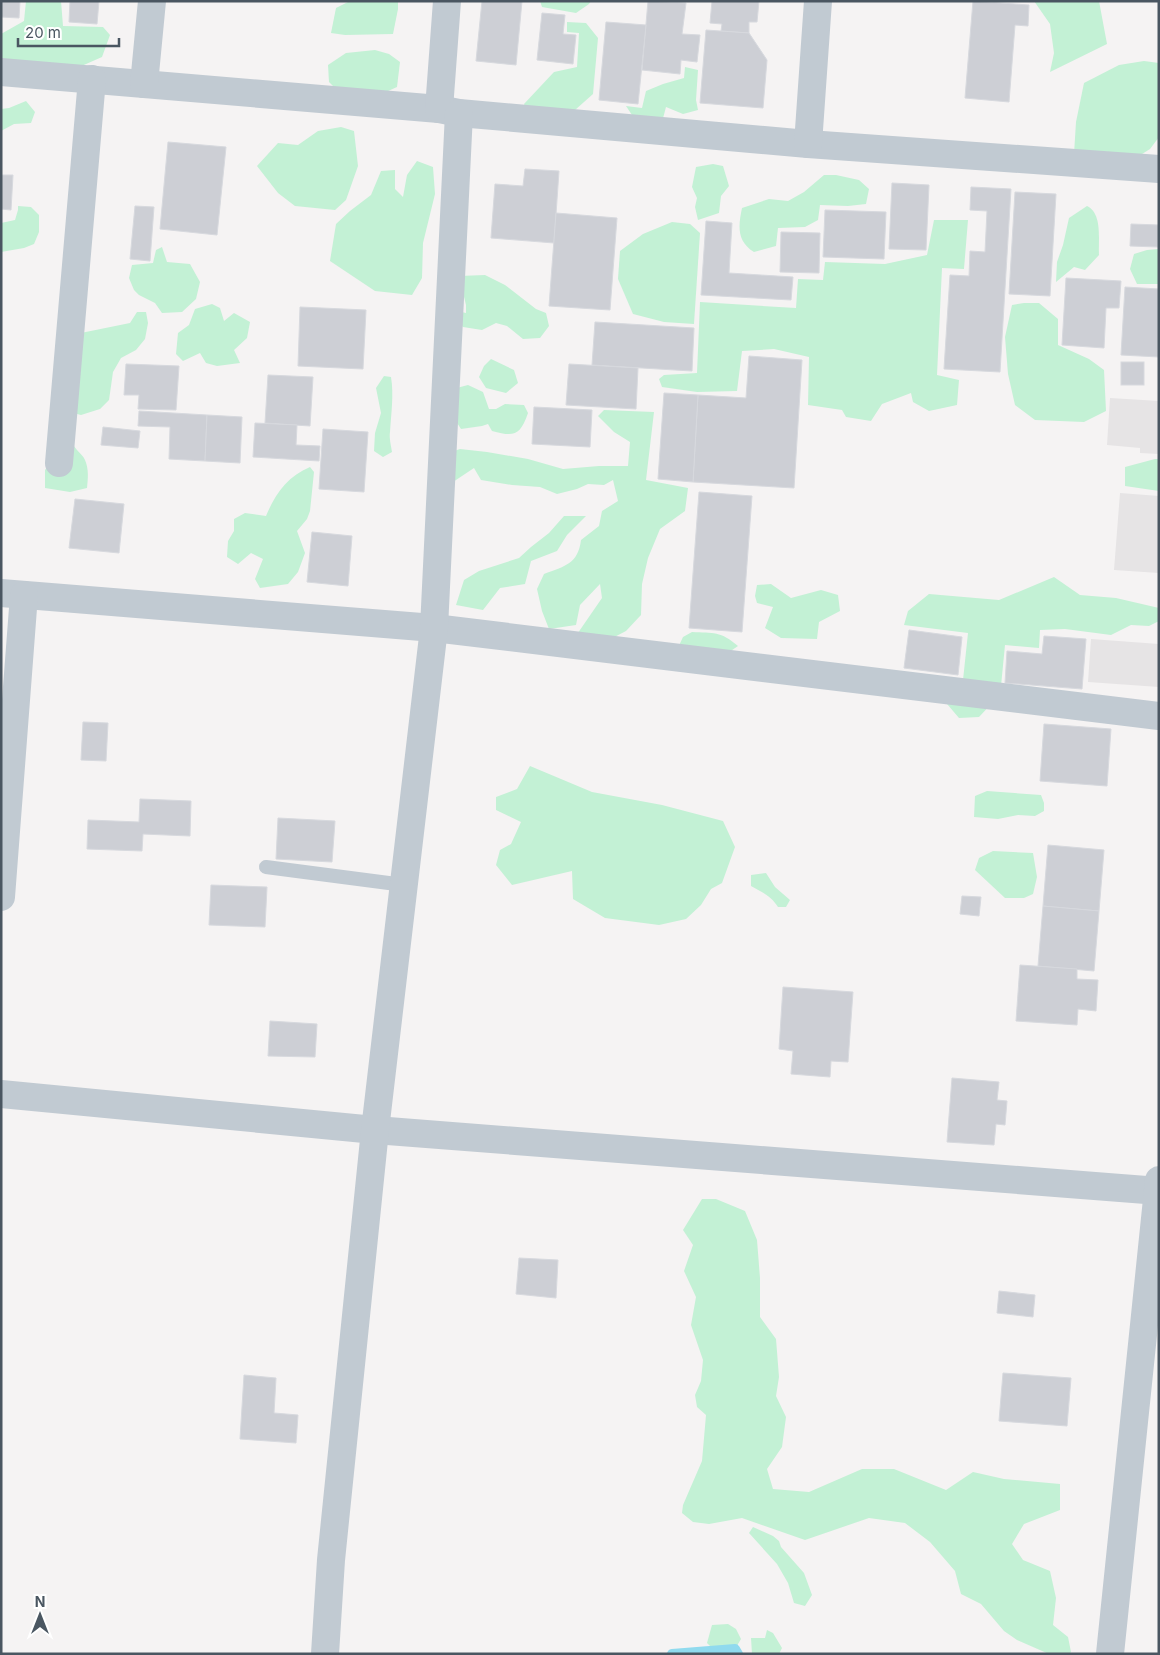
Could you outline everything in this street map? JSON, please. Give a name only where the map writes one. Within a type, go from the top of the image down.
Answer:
[{"type":"street","points":[[144,84],[152,1]]},
{"type":"street","points":[[325,1654],[332,1551],[375,1130],[434,628],[449,111],[447,1]]},
{"type":"street","points":[[808,144],[818,1]]},
{"type":"street","points":[[1,72],[808,144],[1159,169]]},
{"type":"street","points":[[59,463],[92,79]]},
{"type":"street","points":[[1,897],[13,594],[434,628],[1159,716]]},
{"type":"street","points":[[1,1094],[375,1130],[1158,1187],[1110,1654]]},
{"type":"lane","points":[[266,867],[404,885]]},
{"type":"shaded area","points":[[1110,398],[1159,401],[1159,454],[1140,453],[1140,448],[1107,445]]},
{"type":"shaded area","points":[[1120,493],[1159,496],[1159,573],[1114,570]]},
{"type":"shaded area","points":[[1091,639],[1159,644],[1159,687],[1088,682]]},
{"type":"green space","points":[[26,1],[61,1],[63,26],[103,27],[110,35],[102,57],[77,68],[1,63],[1,34],[24,21]]},
{"type":"green space","points":[[350,1],[398,1],[393,34],[345,35],[331,33],[336,8]]},
{"type":"green space","points":[[540,1],[591,1],[576,13],[542,7]]},
{"type":"green space","points":[[1034,1],[1099,1],[1107,44],[1050,72],[1054,53],[1050,24]]},
{"type":"green space","points":[[567,22],[586,23],[598,38],[593,94],[575,110],[529,116],[524,104],[554,72],[577,67],[579,33],[567,32]]},
{"type":"green space","points":[[375,50],[389,54],[400,62],[397,87],[377,96],[347,100],[329,82],[328,65],[346,53]]},
{"type":"green space","points":[[1144,61],[1159,63],[1159,137],[1150,149],[1134,159],[1074,154],[1076,122],[1084,83],[1119,65]]},
{"type":"green space","points":[[685,67],[698,70],[696,100],[698,110],[683,114],[666,107],[662,122],[634,118],[626,106],[642,108],[646,91],[684,78]]},
{"type":"green space","points":[[26,101],[35,112],[31,123],[14,124],[1,131],[1,109]]},
{"type":"green space","points":[[341,127],[354,131],[358,166],[346,200],[335,210],[295,206],[278,193],[257,166],[278,143],[298,145],[318,131]]},
{"type":"green space","points":[[417,161],[433,167],[435,194],[423,243],[422,278],[412,295],[375,291],[330,261],[336,224],[371,195],[381,171],[395,170],[395,189],[403,197],[407,175]]},
{"type":"green space","points":[[713,164],[723,166],[729,186],[721,196],[719,213],[698,220],[695,207],[697,198],[692,187],[696,167]]},
{"type":"green space","points":[[824,175],[836,175],[859,180],[869,189],[866,204],[848,206],[820,205],[818,220],[805,227],[778,228],[776,246],[754,252],[748,248],[740,233],[742,208],[769,199],[788,201],[804,192]]},
{"type":"green space","points":[[18,206],[31,207],[39,215],[39,232],[34,244],[24,248],[1,252],[1,223],[15,220]]},
{"type":"green space","points":[[1087,206],[1092,210],[1098,221],[1099,255],[1085,270],[1074,267],[1056,282],[1057,262],[1069,218]]},
{"type":"green space","points":[[934,220],[968,220],[964,269],[942,268],[937,375],[959,380],[957,405],[929,411],[913,402],[911,393],[882,404],[871,421],[846,417],[842,410],[808,405],[809,357],[774,349],[742,351],[737,391],[697,392],[662,387],[659,379],[664,375],[697,373],[700,302],[796,308],[798,279],[823,280],[825,262],[885,264],[927,255]]},
{"type":"green space","points":[[672,222],[690,224],[700,233],[694,324],[664,322],[633,314],[618,279],[620,251],[643,234]]},
{"type":"green space","points":[[162,247],[167,262],[190,264],[200,282],[196,299],[182,312],[162,313],[155,303],[139,295],[134,290],[129,278],[132,265],[153,263],[156,250]]},
{"type":"green space","points":[[1159,249],[1159,284],[1137,284],[1130,269],[1134,254]]},
{"type":"green space","points":[[485,275],[505,285],[536,309],[546,313],[549,326],[540,338],[523,339],[507,326],[496,323],[482,330],[463,327],[452,316],[457,311],[466,313],[459,276]]},
{"type":"green space","points":[[1039,303],[1058,319],[1058,345],[1089,359],[1104,370],[1106,411],[1084,422],[1035,420],[1015,405],[1008,374],[1005,337],[1012,305]]},
{"type":"green space","points":[[212,304],[220,308],[224,321],[234,313],[250,322],[247,338],[234,350],[240,363],[217,366],[206,363],[200,353],[183,361],[176,354],[178,333],[189,325],[195,309]]},
{"type":"green space","points":[[137,312],[146,312],[148,323],[145,339],[136,350],[121,358],[113,372],[109,400],[100,409],[81,415],[58,409],[71,335],[130,323]]},
{"type":"green space","points":[[491,359],[514,370],[518,383],[506,393],[486,388],[479,377],[484,366]]},
{"type":"green space","points":[[384,376],[391,377],[392,384],[390,437],[392,452],[383,457],[374,451],[375,433],[381,413],[376,388]]},
{"type":"green space","points":[[468,385],[483,392],[489,409],[496,409],[505,404],[524,405],[528,413],[519,430],[511,434],[500,433],[492,431],[488,424],[461,429],[450,412],[449,390]]},
{"type":"green space","points":[[604,410],[654,412],[646,480],[688,488],[685,511],[660,529],[648,558],[642,584],[641,615],[626,631],[601,644],[571,643],[602,598],[600,584],[580,605],[576,625],[549,629],[542,611],[537,589],[544,574],[564,566],[574,559],[581,540],[599,526],[602,511],[618,501],[613,480],[604,485],[588,484],[557,494],[540,487],[481,480],[474,468],[450,484],[445,454],[460,449],[487,452],[528,459],[563,469],[628,466],[630,442],[614,432],[598,416]]},
{"type":"green space","points":[[71,440],[86,463],[88,474],[87,488],[70,492],[45,488],[45,470]]},
{"type":"green space","points":[[1159,459],[1159,491],[1125,486],[1125,467]]},
{"type":"green space","points":[[310,467],[314,472],[310,511],[307,519],[297,531],[305,553],[298,572],[288,584],[260,588],[255,579],[263,559],[251,553],[238,564],[227,557],[228,541],[234,531],[234,519],[245,513],[266,516],[283,487],[295,475]]},
{"type":"green space","points":[[564,516],[586,516],[567,535],[557,551],[531,561],[525,584],[500,588],[483,610],[456,605],[464,580],[479,571],[519,558],[549,533]]},
{"type":"green space","points":[[1054,577],[1080,595],[1116,598],[1159,608],[1159,621],[1149,626],[1131,625],[1111,635],[1065,629],[1040,630],[1039,648],[1005,645],[1001,686],[995,700],[979,717],[959,718],[936,691],[963,680],[968,633],[904,625],[908,611],[929,594],[999,600]]},
{"type":"green space","points":[[771,584],[791,598],[821,590],[838,595],[840,611],[819,622],[817,639],[781,638],[765,628],[773,607],[757,603],[755,596],[757,585]]},
{"type":"green space","points":[[692,632],[722,635],[738,646],[707,667],[677,650],[683,637]]},
{"type":"green space","points":[[530,766],[592,792],[662,805],[723,821],[735,847],[722,883],[711,889],[701,905],[686,919],[659,925],[605,918],[573,899],[572,871],[512,885],[496,865],[500,850],[511,844],[521,822],[496,810],[496,797],[517,789]]},
{"type":"green space","points":[[987,791],[1041,795],[1044,811],[1035,816],[1018,815],[998,819],[974,817],[975,796]]},
{"type":"green space","points":[[993,851],[1033,853],[1037,877],[1033,894],[1024,898],[1005,898],[975,870],[979,858]]},
{"type":"green space","points":[[766,873],[775,887],[790,900],[786,907],[778,907],[763,892],[751,886],[751,875]]},
{"type":"green space","points":[[702,1199],[716,1199],[745,1211],[757,1240],[760,1278],[760,1317],[776,1339],[779,1377],[776,1396],[786,1417],[782,1447],[767,1469],[773,1489],[809,1492],[862,1469],[894,1469],[946,1490],[973,1472],[1004,1479],[1060,1484],[1060,1510],[1024,1524],[1012,1544],[1023,1560],[1050,1571],[1056,1598],[1053,1625],[1068,1637],[1071,1652],[1069,1654],[1049,1654],[1017,1640],[1004,1631],[981,1604],[961,1594],[955,1571],[930,1542],[905,1523],[869,1518],[805,1540],[742,1518],[709,1524],[693,1522],[682,1513],[683,1505],[702,1461],[706,1415],[697,1407],[695,1395],[701,1381],[703,1360],[691,1325],[696,1297],[684,1271],[693,1245],[683,1230]]},
{"type":"green space","points":[[753,1527],[773,1536],[779,1541],[781,1547],[804,1573],[812,1595],[805,1606],[794,1603],[788,1583],[777,1564],[749,1533]]},
{"type":"green space","points":[[728,1624],[736,1629],[741,1639],[732,1654],[718,1654],[707,1643],[712,1625]]},
{"type":"green space","points":[[767,1630],[773,1633],[782,1648],[779,1654],[752,1654],[751,1638],[765,1638]]},
{"type":"building","points":[[1,1],[20,1],[19,18],[1,17]]},
{"type":"building","points":[[70,1],[99,1],[97,24],[69,22]]},
{"type":"building","points":[[482,1],[522,1],[516,65],[476,61]]},
{"type":"building","points":[[648,1],[686,3],[682,34],[700,35],[697,62],[681,60],[680,74],[642,70]]},
{"type":"building","points":[[712,1],[759,1],[757,22],[749,22],[749,33],[721,31],[722,24],[710,23]]},
{"type":"building","points":[[973,1],[1029,5],[1028,26],[1015,25],[1009,102],[965,98]]},
{"type":"building","points":[[542,13],[565,15],[563,34],[576,35],[573,64],[537,60]]},
{"type":"building","points":[[606,22],[646,25],[638,104],[599,100]]},
{"type":"building","points":[[706,30],[749,33],[767,60],[763,108],[700,103]]},
{"type":"building","points":[[168,142],[226,147],[217,235],[160,229]]},
{"type":"building","points":[[525,169],[559,171],[554,243],[491,238],[495,184],[523,186]]},
{"type":"building","points":[[1,175],[13,175],[11,210],[1,209]]},
{"type":"building","points":[[892,183],[929,185],[926,250],[889,249]]},
{"type":"building","points":[[971,187],[1011,189],[1000,372],[944,369],[950,275],[969,276],[970,251],[985,252],[987,211],[970,210]]},
{"type":"building","points":[[1015,192],[1056,194],[1050,296],[1009,294]]},
{"type":"building","points":[[135,206],[154,207],[150,261],[130,259]]},
{"type":"building","points":[[825,210],[886,212],[884,259],[823,257]]},
{"type":"building","points":[[556,213],[617,218],[610,310],[549,306]]},
{"type":"building","points":[[706,221],[732,223],[729,273],[793,277],[791,300],[701,295]]},
{"type":"building","points":[[1131,224],[1159,225],[1158,247],[1130,246]]},
{"type":"building","points":[[781,232],[820,233],[819,273],[780,272]]},
{"type":"building","points":[[1066,278],[1121,281],[1119,308],[1106,308],[1104,348],[1062,345]]},
{"type":"building","points":[[1125,287],[1159,289],[1159,357],[1121,355]]},
{"type":"building","points":[[300,307],[366,310],[363,369],[298,366]]},
{"type":"building","points":[[595,322],[694,328],[692,371],[592,365]]},
{"type":"building","points":[[749,356],[802,360],[794,488],[693,482],[698,395],[746,398]]},
{"type":"building","points":[[1121,362],[1144,362],[1144,385],[1121,385]]},
{"type":"building","points":[[126,364],[179,366],[176,410],[138,409],[139,395],[124,395]]},
{"type":"building","points":[[569,364],[638,368],[636,409],[566,405]]},
{"type":"building","points":[[268,375],[313,377],[310,426],[265,423]]},
{"type":"building","points":[[664,393],[698,395],[693,482],[658,479]]},
{"type":"building","points":[[534,407],[592,410],[590,447],[532,444]]},
{"type":"building","points":[[139,411],[207,415],[205,461],[169,459],[170,427],[138,426]]},
{"type":"building","points":[[207,415],[242,417],[240,463],[205,461]]},
{"type":"building","points":[[255,423],[297,425],[296,445],[320,446],[319,461],[253,457]]},
{"type":"building","points":[[103,427],[140,431],[138,448],[101,445]]},
{"type":"building","points":[[323,429],[368,432],[364,492],[319,489]]},
{"type":"building","points":[[699,492],[752,496],[742,632],[689,628]]},
{"type":"building","points":[[75,499],[124,504],[119,553],[69,548]]},
{"type":"building","points":[[312,532],[352,536],[348,586],[307,582]]},
{"type":"building","points":[[909,630],[962,637],[958,675],[904,668]]},
{"type":"building","points":[[1044,636],[1086,639],[1082,689],[1005,683],[1007,651],[1042,654]]},
{"type":"building","points":[[83,722],[108,723],[106,761],[81,760]]},
{"type":"building","points":[[1044,724],[1111,729],[1107,786],[1040,781]]},
{"type":"building","points":[[140,799],[191,801],[190,836],[143,834],[142,851],[87,849],[88,820],[139,822]]},
{"type":"building","points":[[278,818],[335,821],[332,862],[276,859]]},
{"type":"building","points":[[1048,845],[1104,850],[1099,911],[1043,906]]},
{"type":"building","points":[[211,885],[267,887],[265,927],[209,925]]},
{"type":"building","points":[[962,896],[981,897],[979,916],[960,914]]},
{"type":"building","points":[[1043,906],[1099,911],[1094,971],[1038,966]]},
{"type":"building","points":[[1020,965],[1077,969],[1077,979],[1098,980],[1096,1011],[1078,1009],[1077,1025],[1016,1021]]},
{"type":"building","points":[[783,987],[853,992],[848,1062],[831,1061],[830,1077],[791,1074],[793,1051],[779,1049]]},
{"type":"building","points":[[270,1021],[317,1024],[315,1057],[268,1056]]},
{"type":"building","points":[[952,1078],[999,1082],[997,1100],[1007,1101],[1005,1125],[996,1124],[994,1145],[947,1142]]},
{"type":"building","points":[[519,1258],[558,1260],[556,1298],[516,1294]]},
{"type":"building","points":[[999,1291],[1035,1295],[1033,1317],[997,1313]]},
{"type":"building","points":[[1003,1373],[1071,1378],[1067,1426],[999,1421]]},
{"type":"building","points":[[244,1375],[276,1378],[274,1413],[298,1415],[296,1443],[240,1439]]},
{"type":"waterway","points":[[672,1654],[735,1649],[738,1654]]}]
